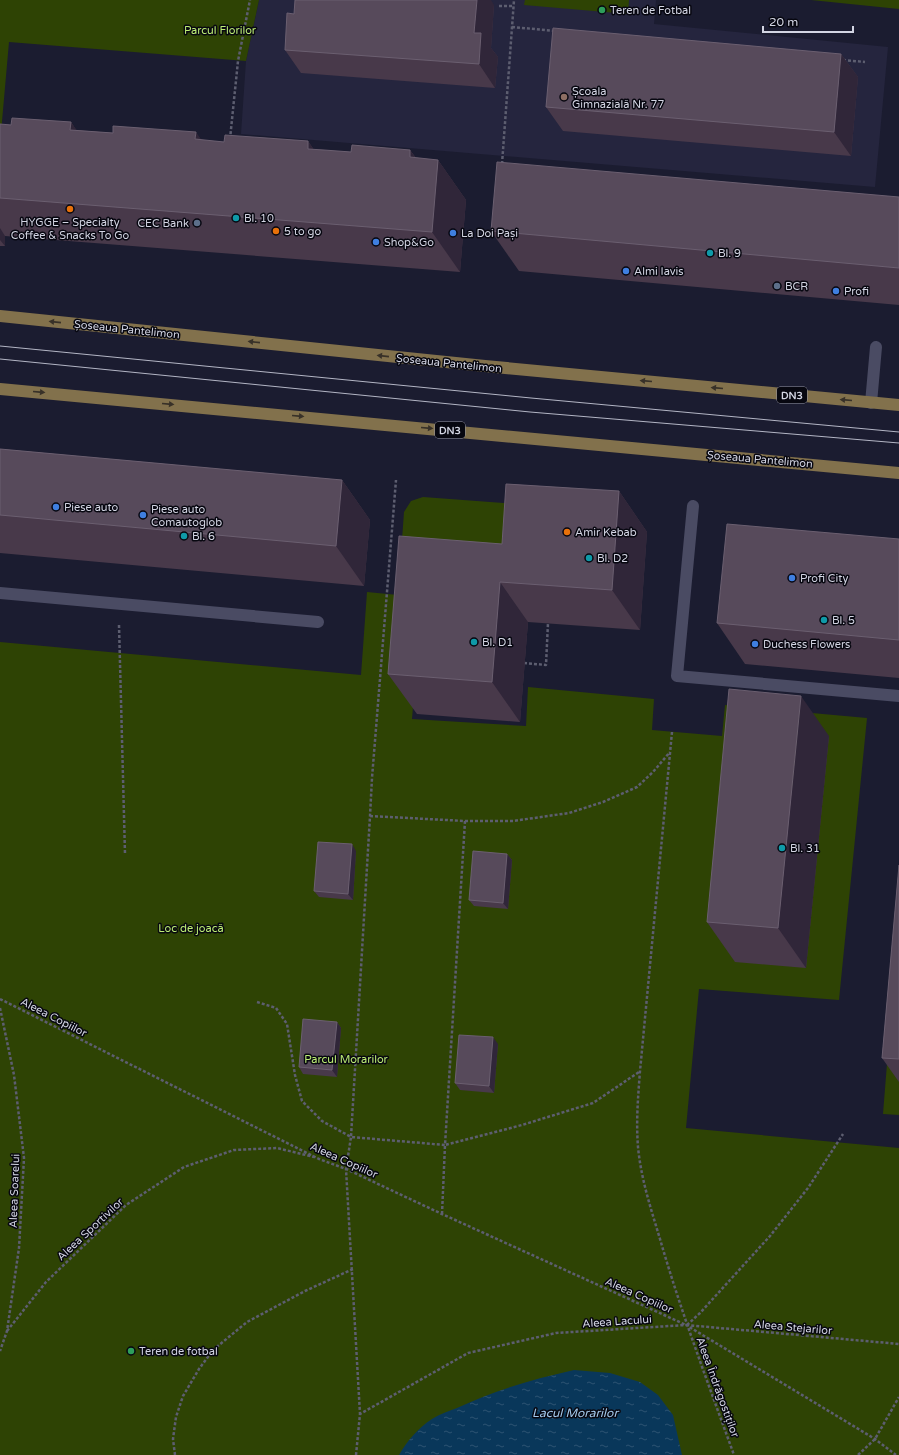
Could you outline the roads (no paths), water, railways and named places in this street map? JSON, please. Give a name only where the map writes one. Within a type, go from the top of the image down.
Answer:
[{"type":"main road","name":"Șoseaua Pantelimon","points":[[0,316],[485,366],[899,405]]},
{"type":"main road","name":"Șoseaua Pantelimon","points":[[0,389],[899,473]]},
{"type":"lane","points":[[871,402],[876,347]]},
{"type":"lane","points":[[693,506],[677,676],[899,696]]},
{"type":"lane","points":[[0,593],[318,622]]},
{"type":"water","name":"Lacul Morarilor","points":[[574,1370],[610,1373],[640,1382],[658,1395],[673,1415],[682,1455],[399,1455],[409,1440],[418,1431],[438,1416],[500,1390]]},
{"type":"tram line","points":[[0,346],[899,432]]},
{"type":"tram line","points":[[0,359],[530,412],[899,443]]},
{"type":"place","name":"Teren de Fotbal","points":[[602,10]]},
{"type":"place","name":"Școala Gimnazială Nr. 77","points":[[564,97]]},
{"type":"place","name":"HYGGE – Specialty Coffee & Snacks To Go","points":[[70,209]]},
{"type":"place","name":"Bl. 10","points":[[236,218]]},
{"type":"place","name":"CEC Bank","points":[[197,223]]},
{"type":"place","name":"5 to go","points":[[276,231]]},
{"type":"place","name":"La Doi Pași","points":[[453,233]]},
{"type":"place","name":"Shop&Go","points":[[376,242]]},
{"type":"place","name":"Bl. 9","points":[[710,253]]},
{"type":"place","name":"Almi Iavis","points":[[626,271]]},
{"type":"place","name":"BCR","points":[[777,286]]},
{"type":"place","name":"Profi","points":[[836,291]]},
{"type":"place","name":"Piese auto","points":[[56,507]]},
{"type":"place","name":"Piese auto Comautoglob","points":[[143,515]]},
{"type":"place","name":"Amir Kebab","points":[[567,532]]},
{"type":"place","name":"Bl. 6","points":[[184,536]]},
{"type":"place","name":"Bl. D2","points":[[589,558]]},
{"type":"place","name":"Profi City","points":[[792,578]]},
{"type":"place","name":"Bl. 5","points":[[824,620]]},
{"type":"place","name":"Bl. D1","points":[[474,642]]},
{"type":"place","name":"Duchess Flowers","points":[[755,644]]},
{"type":"place","name":"Bl. 31","points":[[782,848]]},
{"type":"place","name":"Teren de fotbal","points":[[131,1351]]},
{"type":"park label","name":"Parcul Florilor","points":[[220,30]]},
{"type":"park label","name":"Loc de joacă","points":[[191,928]]},
{"type":"park label","name":"Parcul Morarilor","points":[[346,1059]]}]
